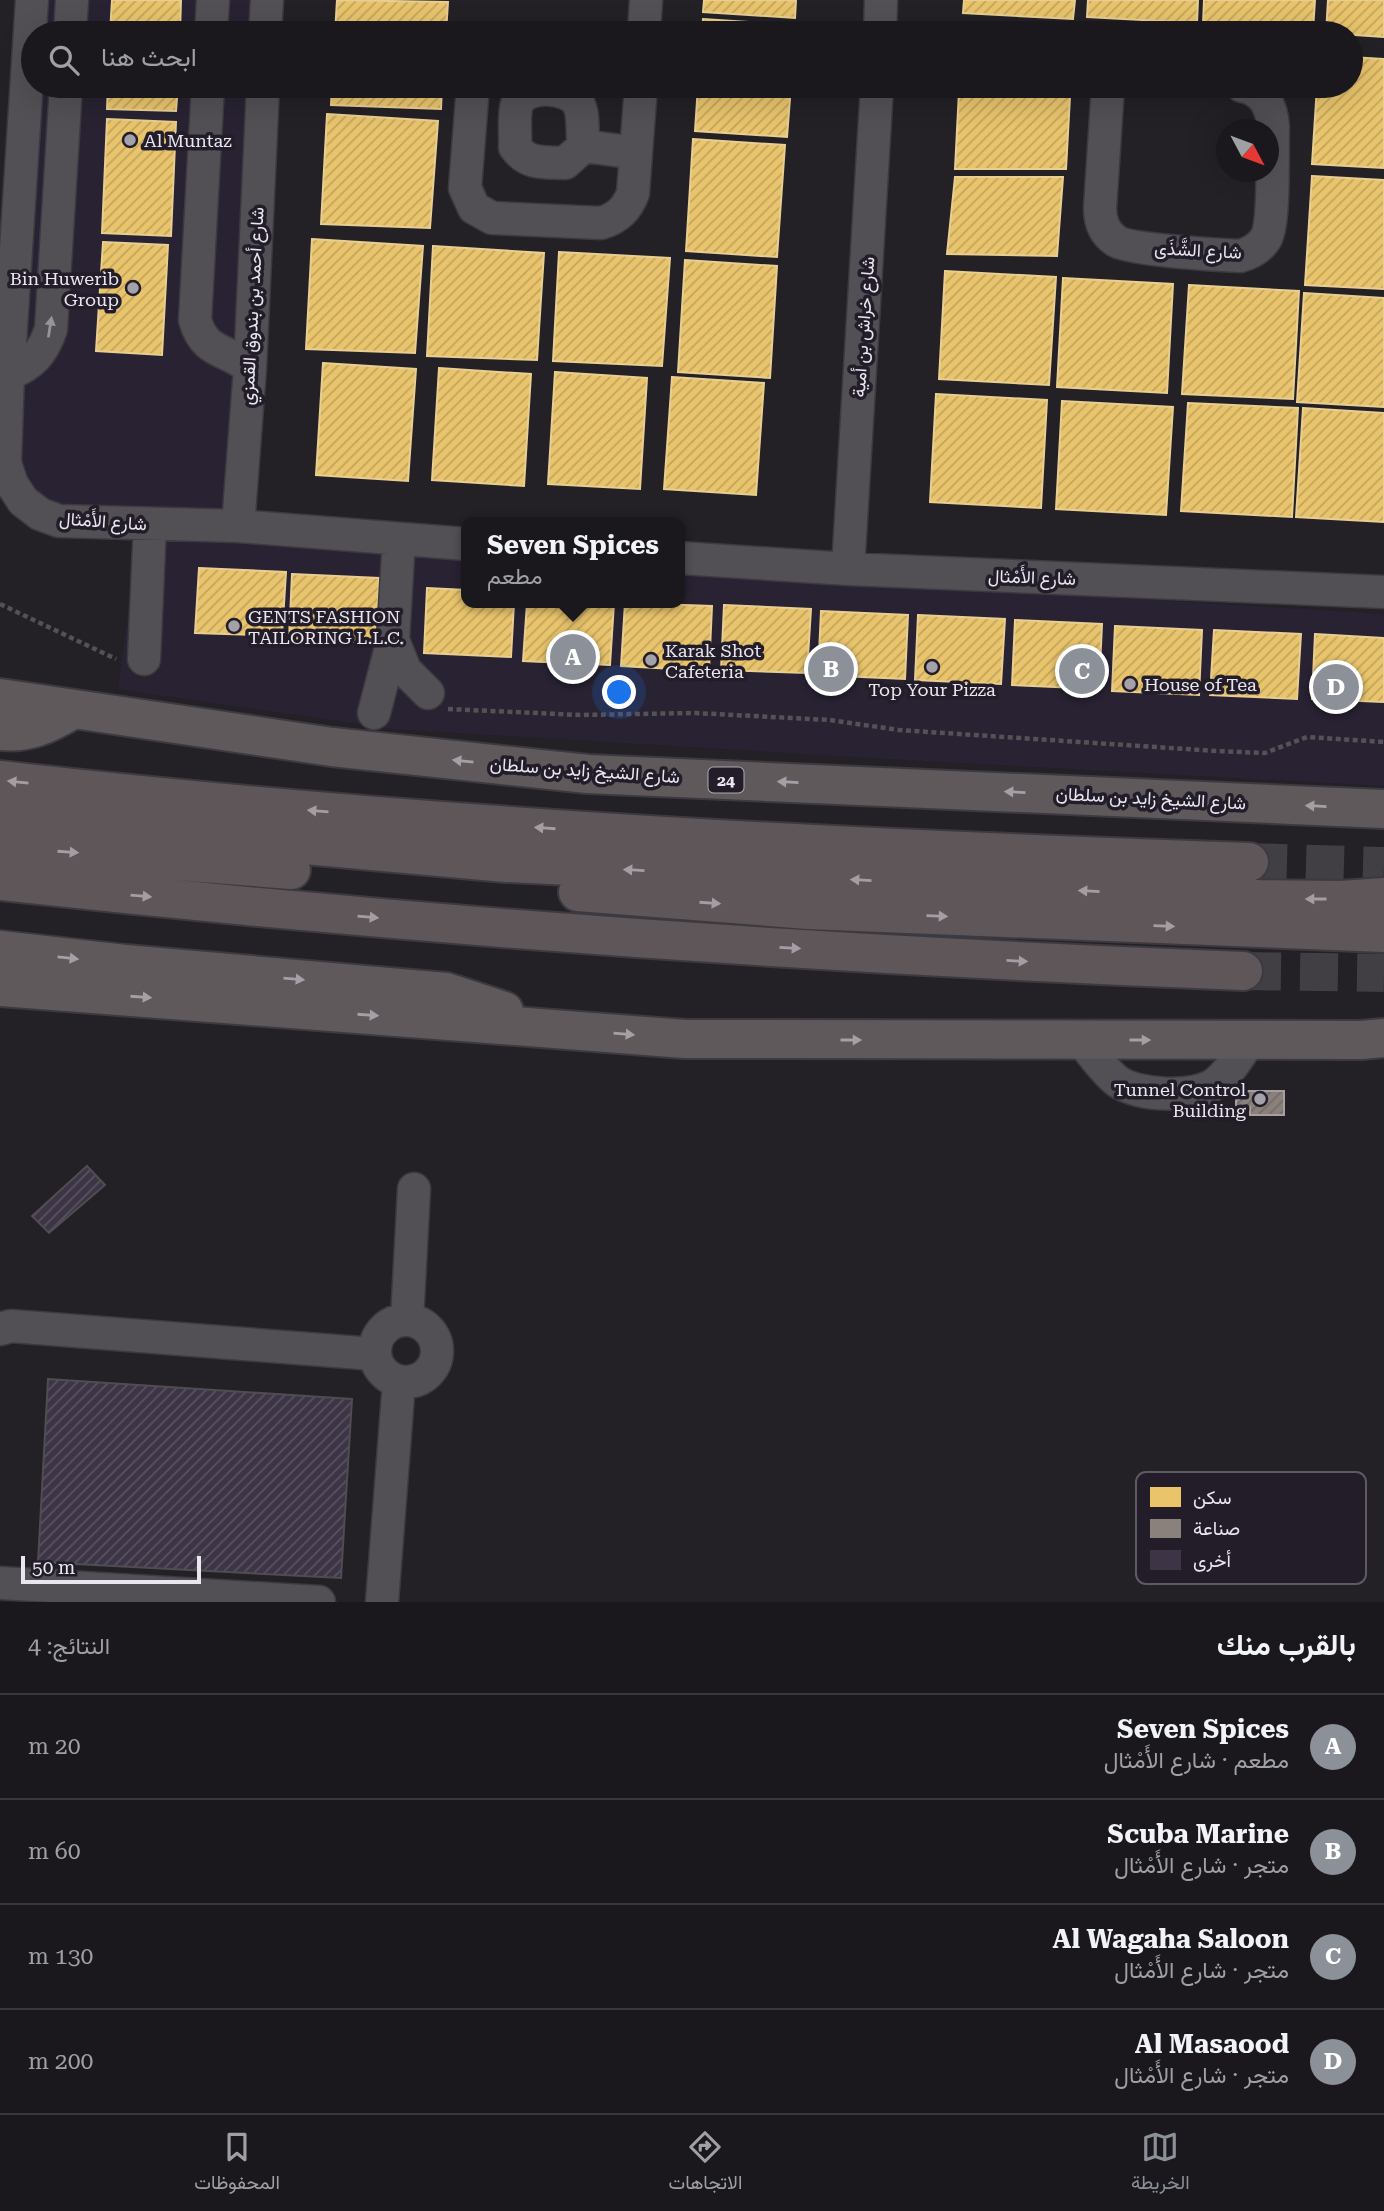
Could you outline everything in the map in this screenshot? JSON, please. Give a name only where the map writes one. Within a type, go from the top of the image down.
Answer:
[{"type":"highway","points":[[0,780],[369,816],[662,837],[955,852],[1249,862]]},
{"type":"highway","points":[[0,815],[92,826],[506,863],[1245,899],[1341,900],[1384,897]]},
{"type":"highway","points":[[0,847],[808,910],[1384,933]]},
{"type":"highway","points":[[0,881],[447,924],[785,948],[1243,971]]},
{"type":"main road","name":"شارع الشيخ زايد بن سلطان","points":[[0,698],[332,747],[588,774],[1383,808]]},
{"type":"main road","points":[[0,731],[22,732],[37,728],[72,710]]},
{"type":"main road","points":[[0,950],[125,964],[446,992],[556,1029]]},
{"type":"main road","points":[[0,987],[685,1039],[1376,1040]]},
{"type":"street","name":"شارع الأَمْثال","points":[[31,21],[32,0]]},
{"type":"street","points":[[71,21],[72,0]]},
{"type":"street","points":[[213,21],[214,0]]},
{"type":"street","points":[[266,21],[267,0]]},
{"type":"street","points":[[645,21],[646,0]]},
{"type":"street","points":[[880,21],[881,0]]},
{"type":"street","name":"شارع الأَمْثال","points":[[26,98],[5,463],[12,484],[23,501],[40,514],[59,521],[238,526],[461,544]]},
{"type":"street","points":[[8,374],[26,367],[38,357],[51,329],[65,98]]},
{"type":"street","points":[[207,98],[195,320],[202,338],[209,345],[239,359],[250,368]]},
{"type":"street","name":"شارع أحمد بن بندوق القمزي","points":[[238,526],[250,368],[262,98]]},
{"type":"street","points":[[472,98],[465,188],[468,199],[482,215],[492,218],[589,223],[612,219],[629,204],[633,193],[640,98]]},
{"type":"street","name":"شارع خراش بن أمية","points":[[848,569],[876,98]]},
{"type":"street","name":"شارع الشَّذَى","points":[[1107,98],[1100,208],[1104,228],[1109,236],[1126,246],[1240,256],[1259,247],[1270,228],[1273,127],[1272,114],[1263,98]]},
{"type":"street","points":[[584,146],[636,153]]},
{"type":"street","points":[[144,659],[150,524]]},
{"type":"street","points":[[374,713],[393,640],[400,539]]},
{"type":"street","name":"شارع الأَمْثال","points":[[685,558],[848,569],[1384,592]]},
{"type":"street","points":[[393,640],[405,670],[438,701]]},
{"type":"street","points":[[1081,1040],[1110,1075],[1123,1085],[1139,1091],[1186,1093],[1202,1090],[1215,1083],[1250,1040]]},
{"type":"street","points":[[407,1320],[414,1189]]},
{"type":"street","points":[[407,1320],[427,1327],[437,1346],[436,1357],[433,1366],[419,1380],[399,1382],[382,1372],[374,1354],[375,1344],[379,1334],[387,1326],[396,1321],[407,1320]]},
{"type":"street","points":[[0,1329],[11,1326],[374,1354]]},
{"type":"street","points":[[382,1602],[399,1382]]},
{"type":"street","points":[[0,1583],[319,1602]]},
{"type":"path","points":[[0,604],[116,659],[144,665],[144,659]]},
{"type":"path","points":[[438,701],[580,715],[695,713],[830,720],[899,730],[1228,752],[1265,753],[1307,737],[1384,742]]},
{"type":"path","points":[[776,709],[776,717]]},
{"type":"shaded area","points":[[42,0],[261,0],[260,21],[41,21]]},
{"type":"shaded area","points":[[36,98],[257,98],[250,257],[227,542],[461,558],[461,608],[685,608],[685,571],[1384,614],[1384,786],[392,729],[118,689],[141,512],[57,506],[31,495],[16,457]]},
{"type":"building: سكن","points":[[112,0],[181,0],[180,21],[111,21]]},
{"type":"building: سكن","points":[[337,0],[448,2],[447,21],[336,21]]},
{"type":"building: سكن","points":[[704,0],[796,0],[795,18],[703,12]]},
{"type":"building: سكن","points":[[964,0],[1075,0],[1073,19],[963,13]]},
{"type":"building: سكن","points":[[1088,0],[1198,0],[1197,21],[1087,17]]},
{"type":"building: سكن","points":[[1204,0],[1315,0],[1314,21],[1203,21]]},
{"type":"building: سكن","points":[[1328,0],[1384,0],[1384,37],[1363,36],[1363,21],[1327,21]]},
{"type":"building: سكن","points":[[703,19],[734,21],[703,21]]},
{"type":"building: سكن","points":[[1363,58],[1384,59],[1384,168],[1312,164],[1316,98],[1363,98]]},
{"type":"building: سكن","points":[[107,98],[177,98],[176,111],[107,109]]},
{"type":"building: سكن","points":[[331,98],[441,98],[441,109],[331,105]]},
{"type":"building: سكن","points":[[697,98],[790,98],[787,137],[695,131]]},
{"type":"building: سكن","points":[[959,98],[1070,98],[1066,169],[955,169]]},
{"type":"building: سكن","points":[[327,114],[438,121],[430,228],[321,224]]},
{"type":"building: سكن","points":[[107,119],[176,122],[171,236],[102,233]]},
{"type":"building: سكن","points":[[693,139],[785,145],[777,257],[686,251]]},
{"type":"building: سكن","points":[[1312,176],[1384,180],[1384,289],[1305,285]]},
{"type":"building: سكن","points":[[955,177],[1063,177],[1057,256],[947,254]]},
{"type":"building: سكن","points":[[312,239],[423,246],[415,353],[306,349]]},
{"type":"building: سكن","points":[[103,242],[168,245],[162,355],[96,351]]},
{"type":"building: سكن","points":[[433,246],[544,253],[537,360],[427,356]]},
{"type":"building: سكن","points":[[559,252],[670,258],[662,366],[553,361]]},
{"type":"building: سكن","points":[[685,260],[777,266],[770,378],[678,372]]},
{"type":"building: سكن","points":[[945,271],[1056,277],[1049,385],[939,379]]},
{"type":"building: سكن","points":[[1063,278],[1173,284],[1167,393],[1057,387]]},
{"type":"building: سكن","points":[[1189,285],[1299,291],[1293,399],[1182,394]]},
{"type":"building: سكن","points":[[1304,293],[1384,298],[1384,407],[1297,402]]},
{"type":"building: سكن","points":[[323,363],[416,369],[408,481],[316,475]]},
{"type":"building: سكن","points":[[439,368],[531,374],[524,486],[432,480]]},
{"type":"building: سكن","points":[[555,372],[647,378],[640,489],[548,484]]},
{"type":"building: سكن","points":[[672,377],[764,383],[756,495],[664,489]]},
{"type":"building: سكن","points":[[936,394],[1047,400],[1041,508],[930,502]]},
{"type":"building: سكن","points":[[1062,401],[1173,407],[1166,515],[1056,509]]},
{"type":"building: سكن","points":[[1188,403],[1298,408],[1292,517],[1181,511]]},
{"type":"building: سكن","points":[[1303,408],[1384,413],[1384,522],[1296,517]]},
{"type":"building: سكن","points":[[199,568],[286,572],[282,636],[195,633]]},
{"type":"building: سكن","points":[[292,574],[379,578],[376,643],[289,639]]},
{"type":"building: سكن","points":[[427,588],[461,590],[461,608],[514,608],[511,657],[424,653]]},
{"type":"building: سكن","points":[[724,605],[811,609],[807,673],[721,670]]},
{"type":"building: سكن","points":[[712,606],[709,671],[621,666],[625,608]]},
{"type":"building: سكن","points":[[527,608],[614,608],[610,665],[523,661]]},
{"type":"building: سكن","points":[[821,611],[908,615],[905,679],[818,675]]},
{"type":"building: سكن","points":[[918,615],[1005,619],[1001,684],[915,680]]},
{"type":"building: سكن","points":[[1015,620],[1102,624],[1099,689],[1012,685]]},
{"type":"building: سكن","points":[[1115,626],[1202,630],[1199,695],[1112,691]]},
{"type":"building: سكن","points":[[1214,630],[1301,634],[1297,699],[1210,695]]},
{"type":"building: سكن","points":[[1315,634],[1384,638],[1384,702],[1312,699]]},
{"type":"building: صناعة","name":"Tunnel Control Building","points":[[1236,1091],[1284,1091],[1284,1115],[1250,1115],[1250,1107],[1236,1107]]},
{"type":"building: أخرى","points":[[87,1166],[105,1185],[49,1233],[32,1216]]},
{"type":"building: أخرى","points":[[48,1379],[352,1399],[341,1578],[38,1562]]},
{"type":"tunnel","points":[[1249,862],[1384,866]]},
{"type":"tunnel","points":[[1243,971],[1384,973]]},
{"type":"place","name":"Al Muntaz","points":[[130,140]]},
{"type":"place","name":"Bin Huwerib Group","points":[[133,288]]},
{"type":"place","name":"GENTS FASHION TAILORING L.L.C.","points":[[234,626]]},
{"type":"place","name":"Seven Spices","points":[[573,657]]},
{"type":"place","name":"Karak Shot Cafeteria","points":[[651,660]]},
{"type":"place","name":"Top Your Pizza","points":[[932,667]]},
{"type":"place","name":"Scuba Marine","points":[[831,669]]},
{"type":"place","name":"Al Wagaha Saloon","points":[[1082,671]]},
{"type":"place","name":"House of Tea","points":[[1130,684]]},
{"type":"place","name":"Al Masaood","points":[[1336,687]]},
{"type":"place","name":"Tunnel Control Building","points":[[1260,1099]]}]
